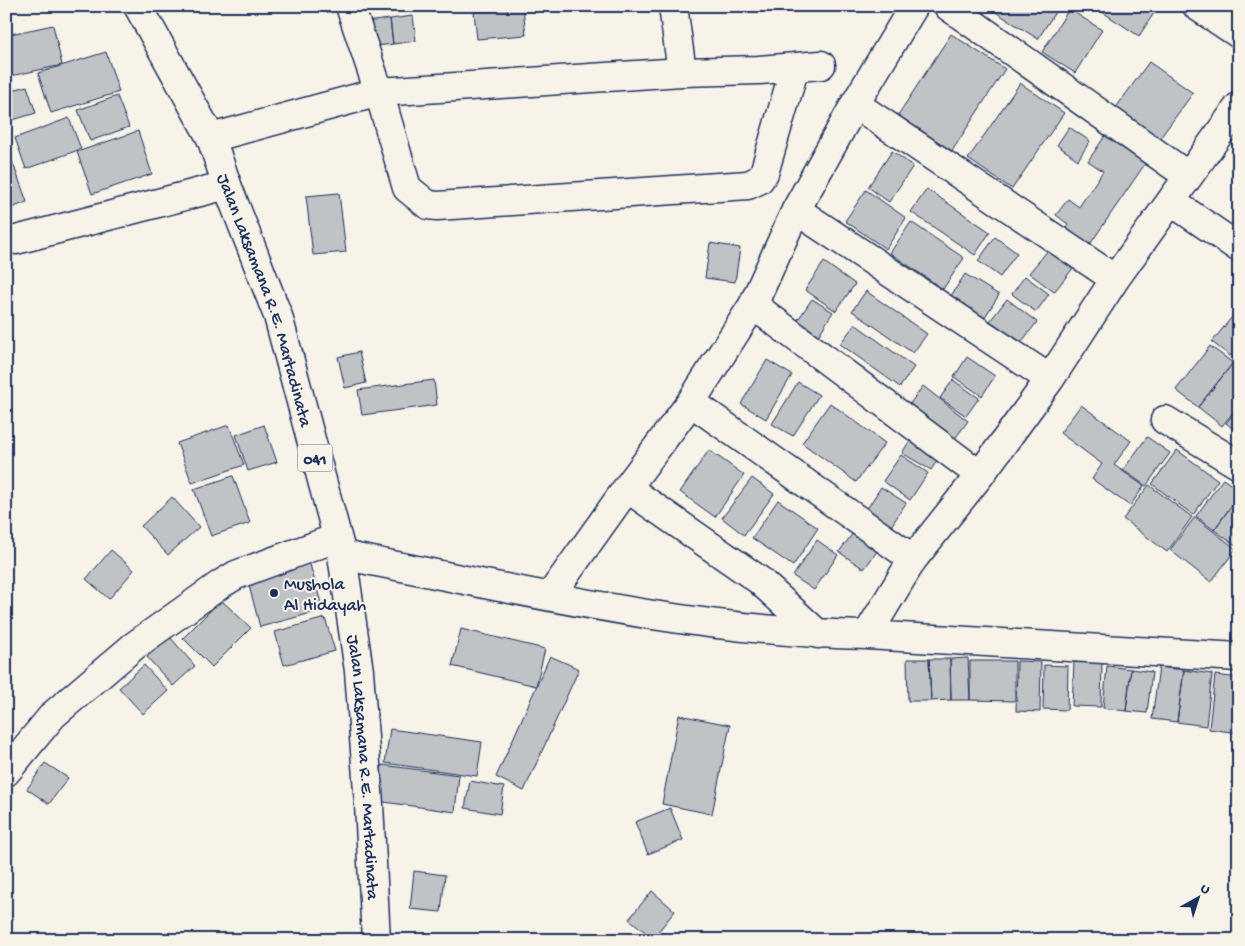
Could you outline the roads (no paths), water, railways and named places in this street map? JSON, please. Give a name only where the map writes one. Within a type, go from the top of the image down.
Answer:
[{"type":"street","name":"Jalan Laksamana R.E. Martadinata","points":[[138,6],[211,138],[227,185],[278,316],[339,546],[359,671],[369,804],[376,940]]},
{"type":"street","points":[[211,138],[379,92],[682,72],[760,70],[808,66],[764,173],[758,180],[748,185],[437,206],[428,205],[407,188],[379,92],[350,6]]},
{"type":"street","points":[[673,6],[682,72]]},
{"type":"street","points":[[550,596],[691,402],[753,305],[796,210],[855,104],[914,6]]},
{"type":"street","points":[[948,6],[1188,176]]},
{"type":"street","points":[[1198,6],[1239,34]]},
{"type":"street","points":[[855,104],[1115,279]]},
{"type":"street","points":[[867,635],[913,559],[980,475],[1050,379],[1115,279],[1239,106]]},
{"type":"street","points":[[16,240],[227,185]]},
{"type":"street","points":[[1172,202],[1239,248]]},
{"type":"street","points":[[796,210],[1050,379]]},
{"type":"street","points":[[753,305],[980,475]]},
{"type":"street","points":[[691,402],[913,559]]},
{"type":"street","points":[[1165,420],[1239,465]]},
{"type":"street","points":[[627,488],[759,580],[818,634]]},
{"type":"street","points":[[6,772],[53,715],[134,646],[221,584],[236,575],[339,546],[550,596],[670,618],[818,634],[1234,649]]},
{"type":"place","name":"Mushola Al Hidayah","points":[[274,593]]}]
